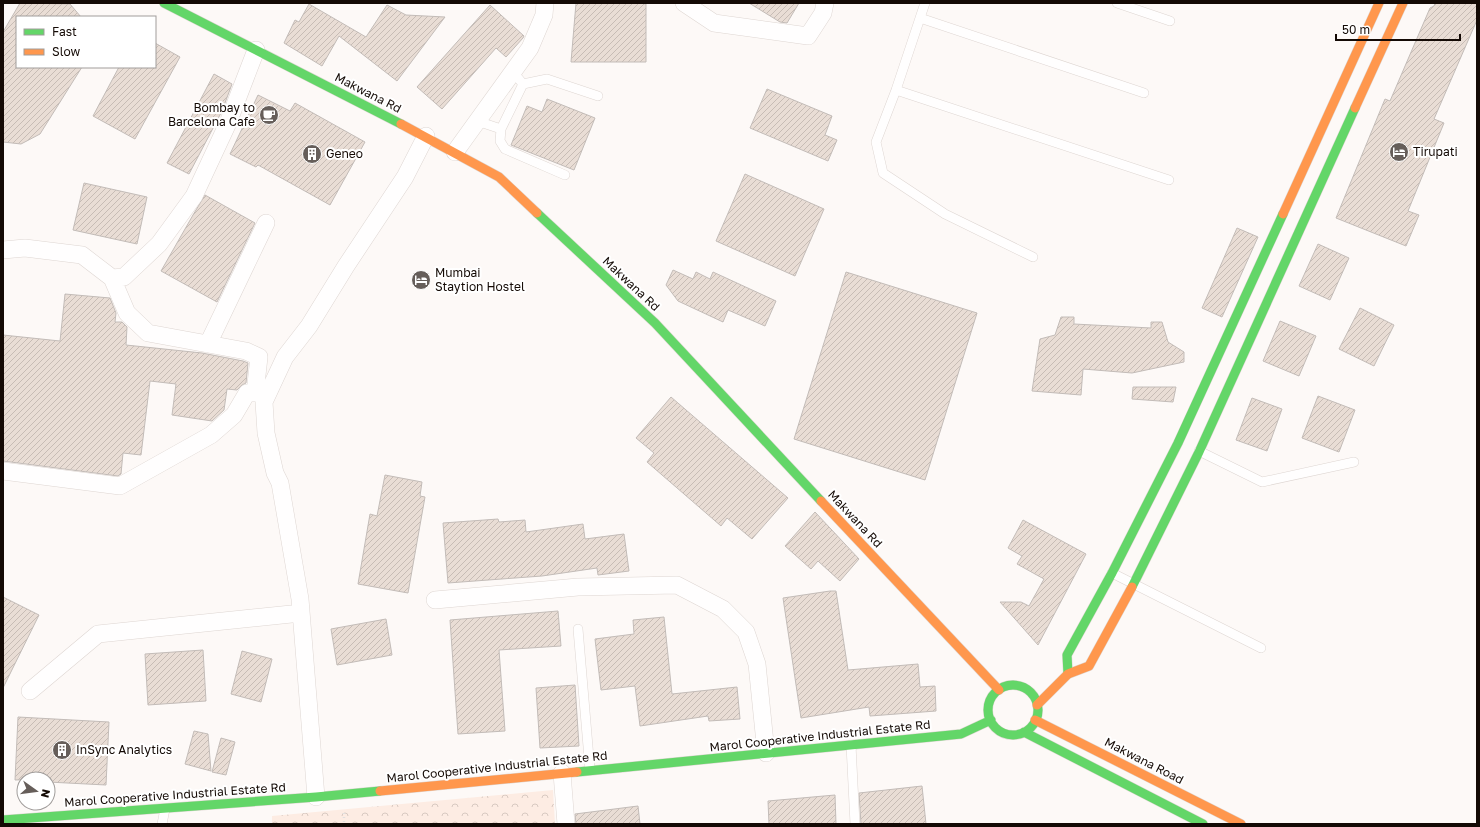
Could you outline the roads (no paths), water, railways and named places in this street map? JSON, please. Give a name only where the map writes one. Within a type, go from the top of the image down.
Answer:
[{"type":"street","points":[[455,152],[477,121],[518,78],[544,15],[545,3]]},
{"type":"street","points":[[684,3],[714,23],[808,36],[823,13],[825,3]]},
{"type":"street","points":[[1037,705],[1068,674],[1089,666],[1134,584],[1188,447],[1378,3]]},
{"type":"street","points":[[1068,674],[1067,655],[1112,573],[1188,447],[1403,3]]},
{"type":"street","name":"Makwana Rd","points":[[167,4],[426,136],[499,177],[655,323],[999,690]]},
{"type":"street","points":[[112,278],[124,277],[159,244],[194,196],[228,123],[256,50]]},
{"type":"street","points":[[316,797],[300,599],[280,483],[275,473],[266,433],[264,402],[285,357],[309,326],[346,266],[405,177],[426,136]]},
{"type":"street","points":[[208,344],[266,223]]},
{"type":"street","points":[[3,250],[24,248],[82,255],[112,278],[126,313],[148,333],[246,351],[259,357],[255,393],[247,393],[234,415],[211,435],[120,486],[3,471]]},
{"type":"street","points":[[435,600],[578,587],[677,586],[724,609],[746,632],[757,664],[766,753]]},
{"type":"street","points":[[30,691],[98,634],[301,613]]},
{"type":"street","points":[[1012,685],[1021,686],[1029,691],[1035,699],[1038,708],[1036,720],[1032,726],[1024,732],[1015,735],[1005,734],[997,729],[991,720],[988,712],[990,702],[994,694],[999,690],[1012,685]]},
{"type":"street","name":"Marol Cooperative Industrial Estate Rd","points":[[3,820],[316,797],[961,734],[991,720]]},
{"type":"street","name":"Makwana Road","points":[[1036,720],[1241,824]]},
{"type":"street","points":[[1024,732],[1203,824]]},
{"type":"street","points":[[562,773],[566,824]]},
{"type":"street","points":[[1172,808],[1180,793]]},
{"type":"lane","points":[[925,3],[896,90],[876,142],[883,173],[945,214],[1033,257]]},
{"type":"lane","points":[[1117,3],[1170,21]]},
{"type":"lane","points":[[920,18],[1144,93]]},
{"type":"lane","points":[[565,175],[505,149],[500,140],[501,129],[518,78],[547,79],[598,96]]},
{"type":"lane","points":[[896,90],[1169,180]]},
{"type":"lane","points":[[477,121],[501,129]]},
{"type":"lane","points":[[1188,447],[1262,482],[1354,462]]},
{"type":"lane","points":[[1112,573],[1261,648]]},
{"type":"lane","points":[[578,629],[590,770]]},
{"type":"lane","points":[[851,745],[855,824]]},
{"type":"lane","points":[[162,824],[166,807]]},
{"type":"place","name":"Bombay to Barcelona Cafe","points":[[269,115]]},
{"type":"place","name":"Tirupati","points":[[1399,152]]},
{"type":"place","name":"Geneo","points":[[312,154]]},
{"type":"place","name":"Mumbai Staytion Hostel","points":[[421,280]]},
{"type":"place","name":"InSync Analytics","points":[[62,750]]}]
